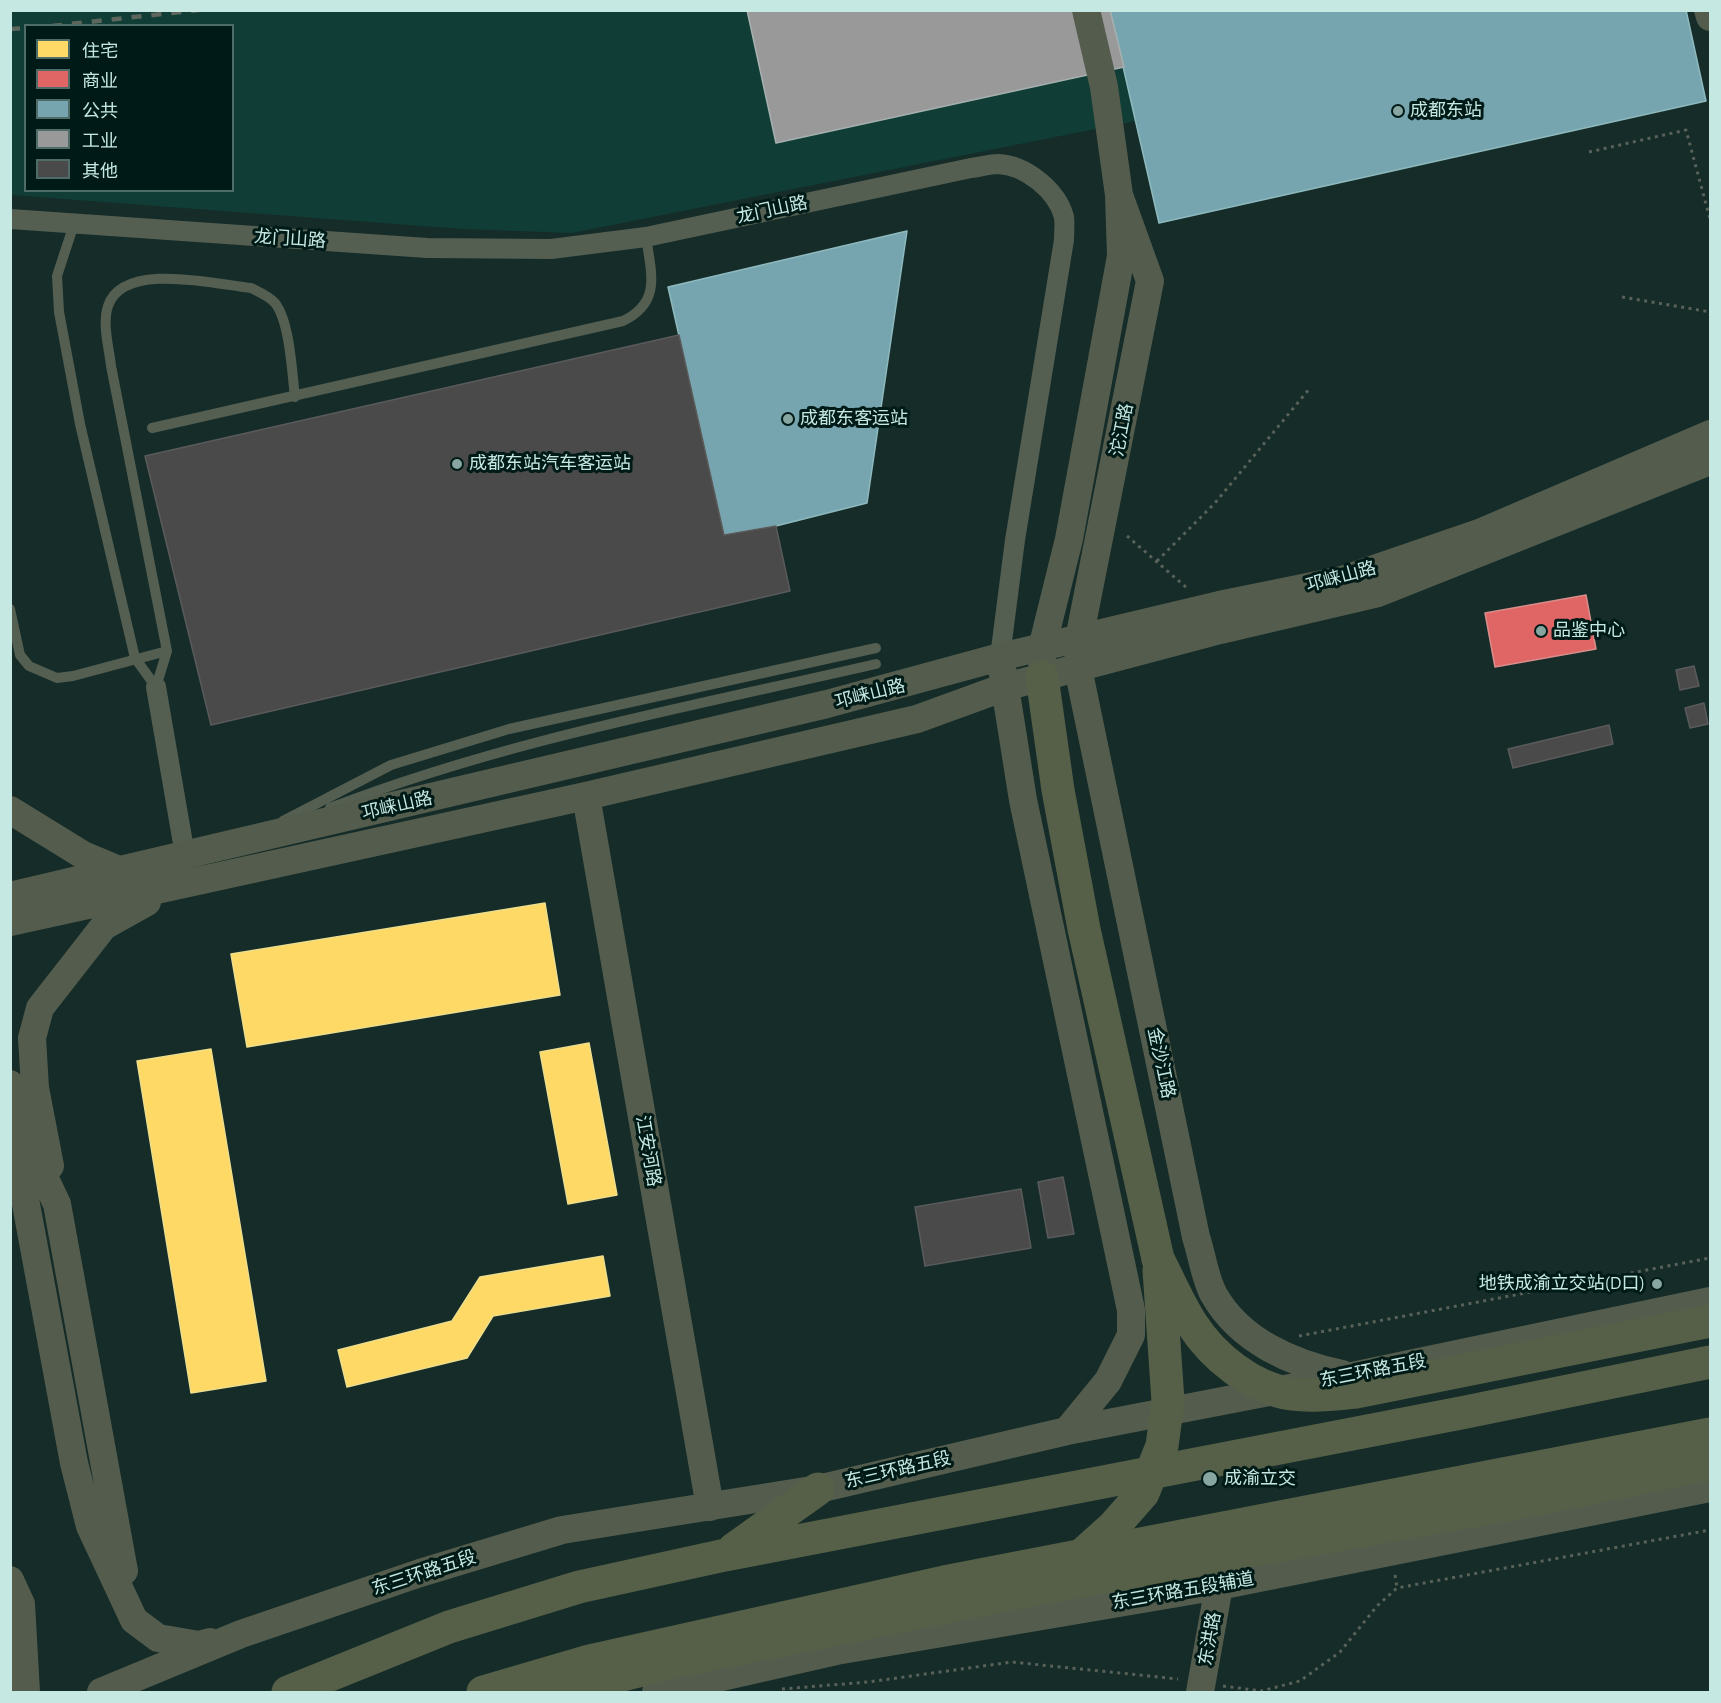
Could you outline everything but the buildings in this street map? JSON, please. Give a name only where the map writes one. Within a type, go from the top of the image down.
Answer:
[{"type":"highway","points":[[1031,1590],[1065,1570],[1114,1526],[1143,1493],[1162,1446],[1168,1401],[1158,1259],[1084,929],[1058,790],[1042,663]]},
{"type":"highway","points":[[1158,1259],[1191,1324],[1208,1346],[1228,1365],[1264,1384],[1290,1394],[1326,1395],[1356,1392],[1710,1321]]},
{"type":"highway","points":[[288,1692],[459,1623],[579,1587],[726,1554],[1442,1417],[1710,1362]]},
{"type":"highway","points":[[483,1692],[589,1661],[944,1582],[1710,1434]]},
{"type":"highway","points":[[555,1692],[678,1661],[1031,1590],[1517,1503],[1710,1464]]},
{"type":"highway","points":[[726,1554],[818,1489]]},
{"type":"street","points":[[1086,10],[1104,87]]},
{"type":"street","points":[[1042,663],[1069,539],[1121,256],[1119,195],[1104,87],[1100,10]]},
{"type":"street","points":[[1708,10],[1710,17]]},
{"type":"street","name":"龙门山路","points":[[10,219],[428,248],[551,249],[646,237],[998,164],[1023,169],[1040,182],[1054,198],[1064,217],[1064,240],[1015,540],[1000,657]]},
{"type":"street","name":"沱江路","points":[[1078,668],[1079,639],[1150,281],[1119,195]]},
{"type":"street","name":"邛崃山路","points":[[10,922],[170,889],[586,796],[917,719],[1005,687],[1079,639],[1219,605],[1341,580],[1479,533],[1710,434]]},
{"type":"street","name":"邛崃山路","points":[[10,896],[827,704],[1000,657],[1078,668],[1220,630],[1378,593],[1710,461]]},
{"type":"street","points":[[1000,657],[1023,800],[1131,1310],[1131,1335],[1108,1382],[1067,1431]]},
{"type":"street","name":"金沙江路","points":[[1078,668],[1196,1237],[1214,1295],[1244,1332],[1312,1368],[1352,1376]]},
{"type":"street","points":[[156,687],[185,855]]},
{"type":"street","name":"江安河路","points":[[586,796],[710,1507]]},
{"type":"street","points":[[10,810],[83,855],[120,871]]},
{"type":"street","points":[[134,1620],[112,1516],[35,1088],[32,1038],[40,1008],[104,926],[170,889]]},
{"type":"street","points":[[10,1084],[21,1128],[57,1204]]},
{"type":"street","points":[[10,1118],[74,1463],[90,1527],[134,1620],[158,1638],[199,1645],[241,1634]]},
{"type":"street","name":"东三环路五段","points":[[101,1692],[241,1634],[420,1573],[562,1530],[818,1489],[1067,1431],[1352,1376],[1710,1302]]},
{"type":"street","name":"东三环路五段辅道","points":[[656,1692],[836,1651],[1220,1586],[1710,1488]]},
{"type":"street","points":[[10,1580],[21,1604],[26,1692]]},
{"type":"street","name":"东洪路","points":[[1201,1687],[1220,1586]]},
{"type":"lane","points":[[74,224],[57,276],[59,312],[80,424],[135,658],[156,687]]},
{"type":"lane","points":[[152,428],[623,321],[646,305],[651,291],[646,237]]},
{"type":"lane","points":[[156,687],[166,651],[111,366],[107,334],[108,305],[117,290],[142,279],[251,288],[275,304],[282,317],[295,397]]},
{"type":"lane","points":[[10,609],[20,655],[29,666],[57,678],[73,676],[166,651]]},
{"type":"lane","points":[[240,843],[391,765],[498,732],[876,648]]},
{"type":"lane","points":[[240,843],[404,780],[514,748],[876,664]]},
{"type":"path","points":[[1589,152],[1686,130],[1710,219]]},
{"type":"path","points":[[1622,297],[1710,312]]},
{"type":"path","points":[[1157,561],[1215,503],[1310,388]]},
{"type":"path","points":[[1127,536],[1192,592]]},
{"type":"path","points":[[1263,1343],[1710,1258]]},
{"type":"path","points":[[771,1690],[868,1682],[1012,1662],[1201,1687],[1261,1691],[1300,1681],[1341,1652],[1377,1606],[1397,1588],[1710,1530]]},
{"type":"shaded area","points":[[10,11],[1687,11],[1706,101],[1159,223],[1136,121],[572,233],[462,229],[11,195]]},
{"type":"railway","points":[[70,24],[199,10]]},
{"type":"railway","points":[[10,29],[24,28]]},
{"type":"place","name":"成都东站","points":[[1398,111]]},
{"type":"place","name":"成都东客运站","points":[[788,419]]},
{"type":"place","name":"成都东站汽车客运站","points":[[457,464]]},
{"type":"place","name":"品鉴中心","points":[[1541,631]]},
{"type":"place","name":"地铁成渝立交站(D口)","points":[[1657,1284]]},
{"type":"place","name":"成渝立交","points":[[1210,1479]]}]
